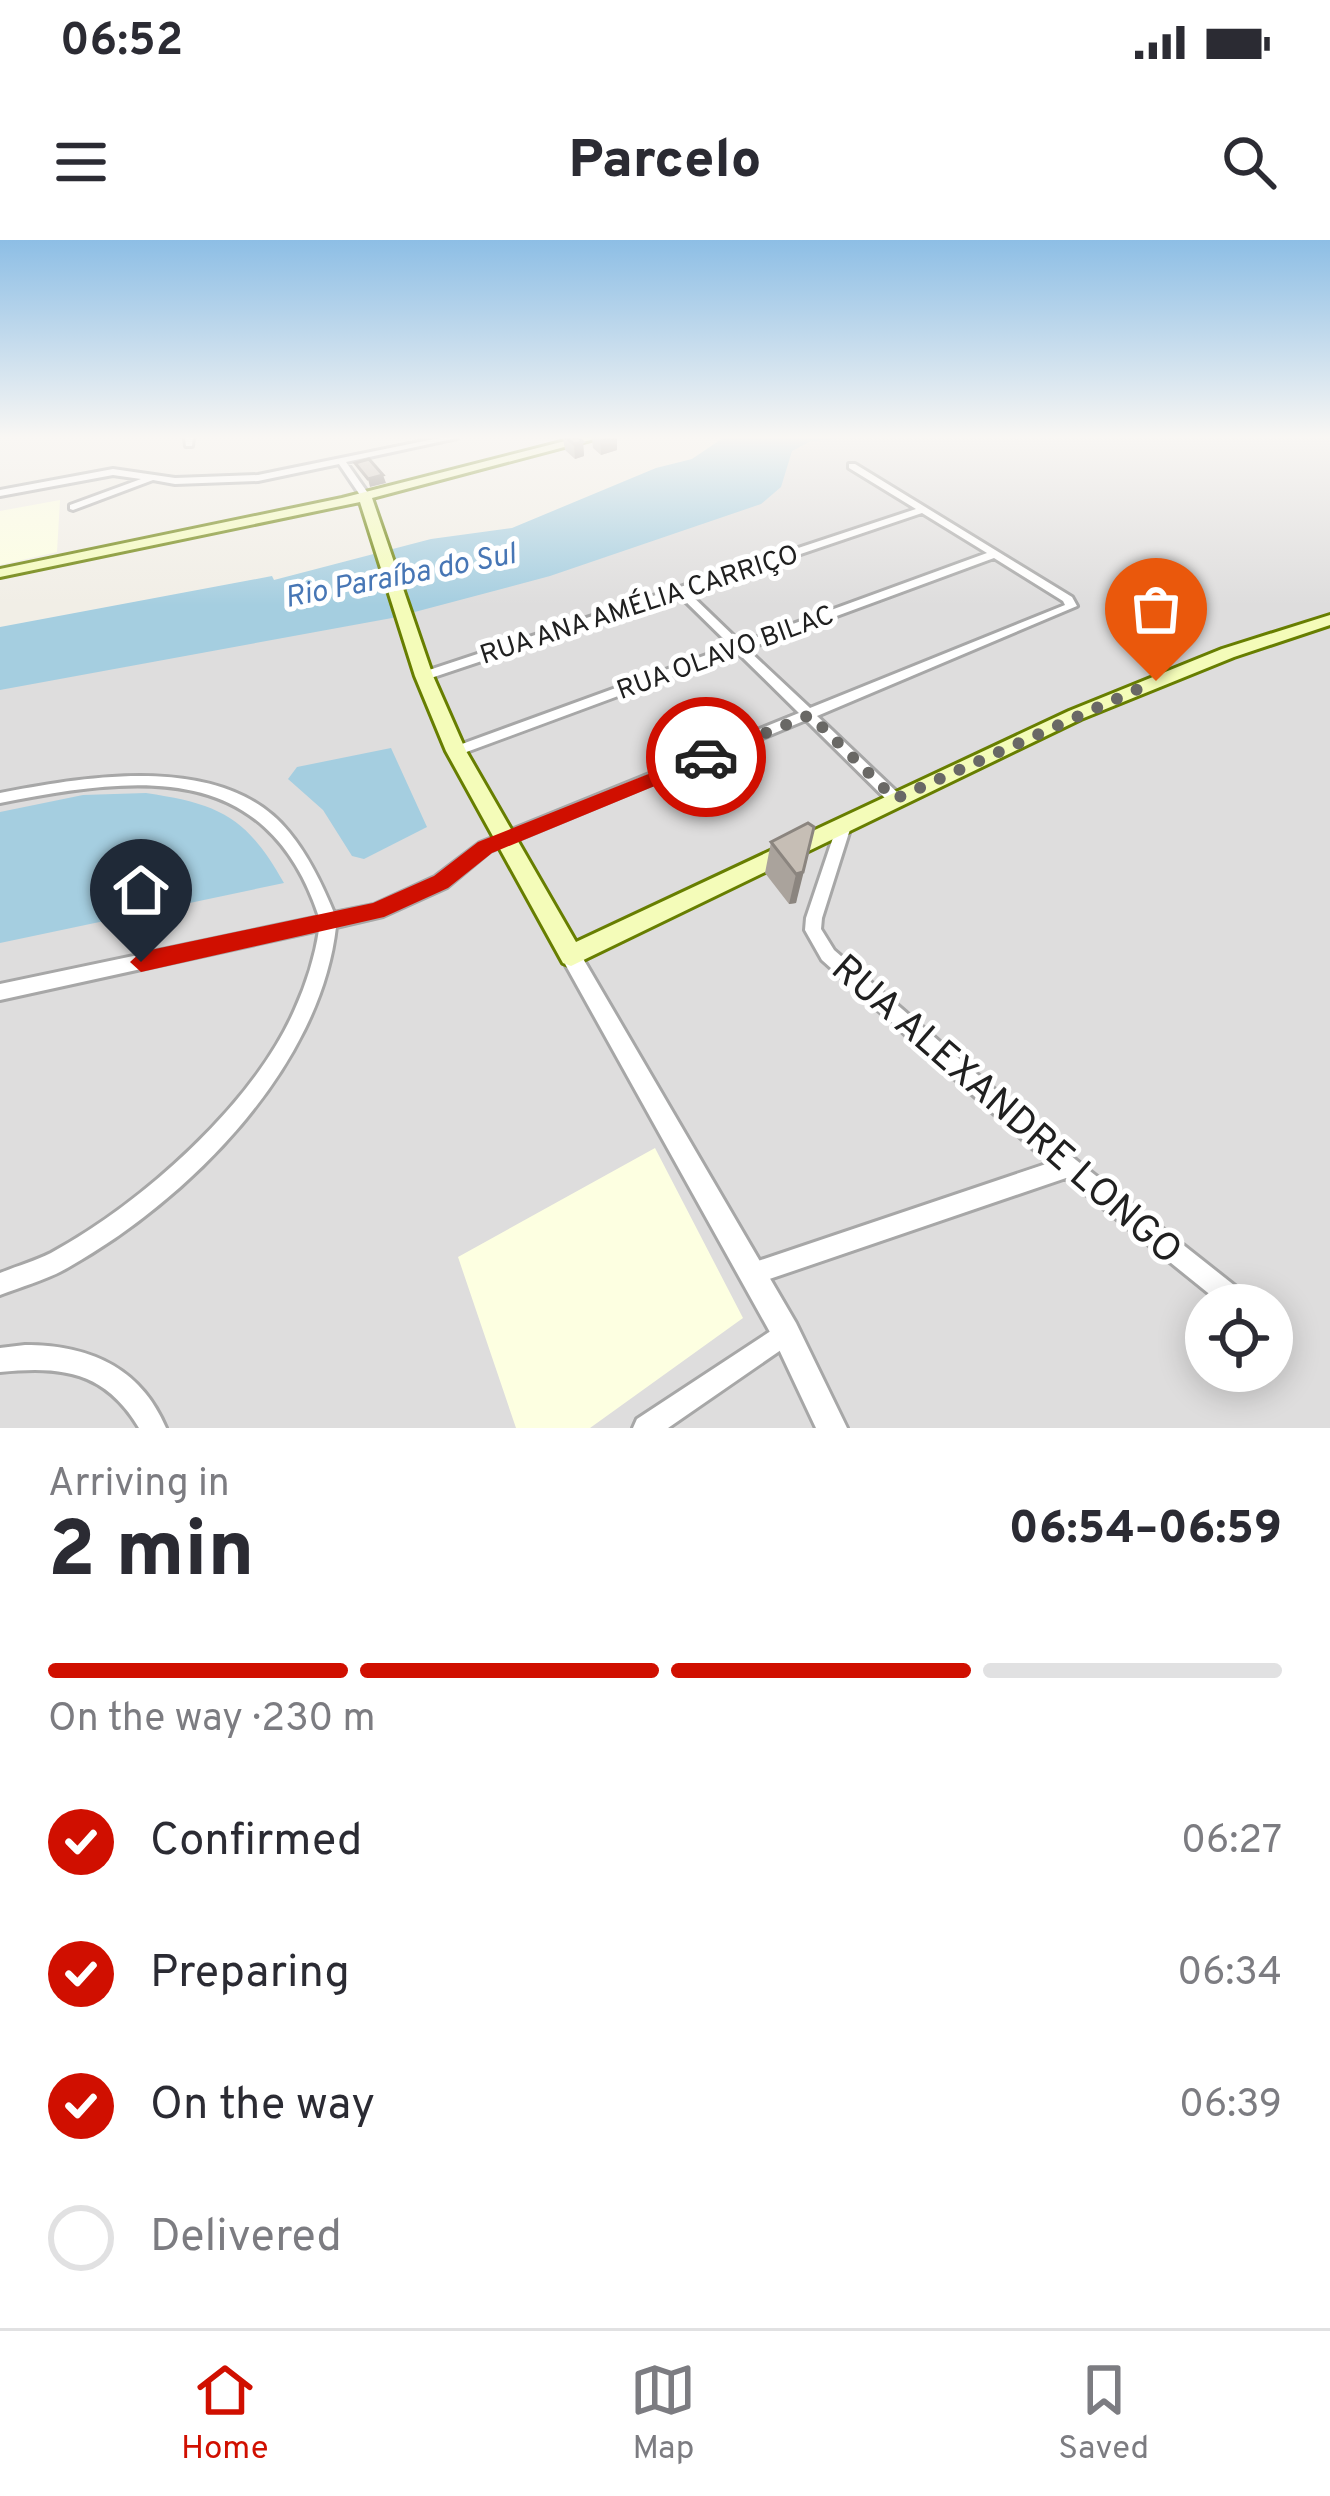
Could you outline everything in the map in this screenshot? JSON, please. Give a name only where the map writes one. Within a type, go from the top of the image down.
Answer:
[{"type":"main road","points":[[0,573],[375,493]]},
{"type":"main road","points":[[365,496],[424,676],[456,751],[571,956],[895,799],[1156,681],[1330,620]]},
{"type":"street","points":[[73,507],[110,493]]},
{"type":"street","points":[[0,992],[328,922],[415,897],[485,847],[1068,609],[1069,599],[896,493]]},
{"type":"street","name":"RUA ANA AMÉLIA CARRIÇO","points":[[424,676],[923,510]]},
{"type":"street","name":"RUA OLAVO BILAC","points":[[456,751],[994,554]]},
{"type":"street","points":[[681,591],[895,799]]},
{"type":"street","points":[[0,798],[91,779],[167,778],[219,792],[268,818],[299,855],[328,922],[312,994],[282,1052],[229,1126],[153,1195],[64,1258],[0,1284]]},
{"type":"street","name":"RUA ALEXANDRE LONGO","points":[[844,823],[814,918],[818,943],[1069,1167],[1215,1284]]},
{"type":"street","points":[[571,956],[786,1334],[832,1428]]},
{"type":"street","points":[[752,1274],[1069,1167]]},
{"type":"street","points":[[646,1428],[786,1334]]},
{"type":"street","points":[[0,1360],[61,1359],[105,1369],[138,1397],[153,1428]]},
{"type":"shaded area","points":[[659,493],[1330,493],[1330,1428],[0,1428],[0,654],[538,548]]},
{"type":"shaded area","points":[[60,500],[57,552],[0,565],[0,511]]},
{"type":"shaded area","points":[[655,1148],[743,1318],[590,1428],[516,1428],[458,1257]]},
{"type":"water","name":"Rio Paraíba do Sul","points":[[595,493],[773,493],[761,504],[550,576],[392,618],[0,690],[0,627],[272,576],[274,580],[431,539],[512,528]]},
{"type":"water","points":[[391,748],[427,827],[364,859],[352,856],[323,810],[288,779],[297,767]]},
{"type":"water","points":[[146,793],[194,802],[229,817],[257,843],[284,883],[0,943],[0,812],[83,795]]},
{"type":"building","points":[[808,823],[814,827],[803,872],[796,874],[771,842]]},
{"type":"way so far","points":[[706,757],[810,715],[895,799],[1156,681]]},
{"type":"route","points":[[141,962],[377,911],[441,882],[485,847],[706,757]]}]
